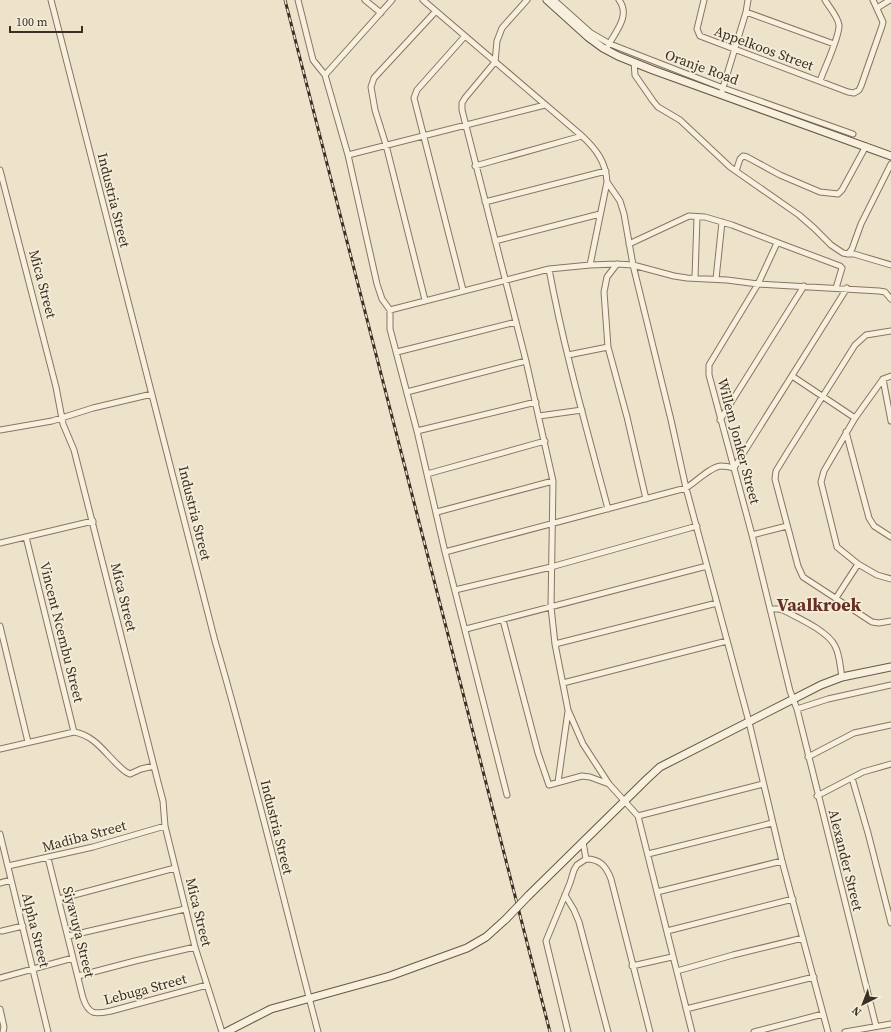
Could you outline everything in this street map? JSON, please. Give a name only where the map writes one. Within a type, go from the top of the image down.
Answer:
[{"type":"street","name":"Industria Street","points":[[51,0],[214,636],[249,764],[318,1032]]},
{"type":"street","points":[[298,0],[313,60],[325,75],[348,155],[377,284],[382,299],[390,310],[390,329],[417,431],[437,512],[445,552],[466,629],[507,795]]},
{"type":"street","points":[[365,0],[381,12]]},
{"type":"street","points":[[325,75],[392,0]]},
{"type":"street","points":[[423,0],[582,136],[599,154],[606,171],[607,182],[590,265]]},
{"type":"street","points":[[527,0],[502,28],[497,41],[495,62],[465,98],[462,103],[462,110],[475,166],[526,361],[553,481],[551,607],[555,644],[568,710],[583,744],[609,784],[638,816],[658,892],[672,957],[692,1032]]},
{"type":"street","points":[[547,0],[588,37],[634,62],[722,91],[891,156]]},
{"type":"street","name":"Oranje Road","points":[[554,0],[608,47],[722,91],[853,134]]},
{"type":"street","points":[[608,47],[621,24],[623,16],[623,6],[619,0]]},
{"type":"street","name":"Appelkoos Street","points":[[704,0],[697,29],[698,34],[702,38],[848,92],[856,93],[861,86],[883,22],[877,8]]},
{"type":"street","points":[[722,91],[746,12],[748,0]]},
{"type":"street","points":[[820,81],[839,26],[838,21],[825,0]]},
{"type":"street","points":[[873,0],[877,8],[890,0]]},
{"type":"street","points":[[425,300],[371,91],[372,83],[436,11]]},
{"type":"street","points":[[746,12],[834,44]]},
{"type":"street","points":[[463,290],[424,135],[414,103],[415,93],[465,36]]},
{"type":"street","points":[[634,62],[635,75],[658,107],[680,120],[736,171],[799,215],[831,246],[843,254],[854,254],[891,265]]},
{"type":"street","points":[[348,155],[545,105]]},
{"type":"street","points":[[475,166],[582,136]]},
{"type":"street","points":[[736,171],[740,159],[743,156],[780,175],[820,192],[838,194],[842,190],[866,146]]},
{"type":"street","points":[[848,254],[852,249],[861,224],[891,164]]},
{"type":"street","name":"Mica Street","points":[[0,170],[56,387],[63,426],[74,450],[93,521],[163,801],[165,826],[185,909],[195,947],[222,1032]]},
{"type":"street","points":[[485,202],[606,171]]},
{"type":"street","points":[[607,182],[620,201],[622,207],[633,265],[686,488],[698,526],[707,566],[749,722],[772,823],[828,1032]]},
{"type":"street","points":[[495,241],[600,214]]},
{"type":"street","points":[[629,244],[690,216],[705,218],[732,225],[840,266],[842,268],[836,288]]},
{"type":"street","points":[[695,278],[697,217]]},
{"type":"street","points":[[716,279],[722,222]]},
{"type":"street","name":"Willem Jonker Street","points":[[777,243],[758,284],[709,365],[709,375],[752,535],[793,700]]},
{"type":"street","points":[[390,310],[549,269],[617,264],[633,265],[674,276],[758,284],[882,291],[888,294],[891,300]]},
{"type":"street","points":[[617,264],[607,277],[604,292],[608,347],[627,418],[646,499]]},
{"type":"street","points":[[549,269],[557,312],[608,509]]},
{"type":"street","points":[[720,420],[804,286]]},
{"type":"street","points":[[445,552],[686,488],[712,469],[724,466],[734,468],[847,288]]},
{"type":"street","points":[[397,352],[516,322]]},
{"type":"street","points":[[891,331],[866,335],[859,341],[775,474],[775,479],[800,574],[807,581],[872,622],[879,623],[891,621]]},
{"type":"street","points":[[568,355],[608,347]]},
{"type":"street","points":[[407,392],[526,361]]},
{"type":"street","points":[[792,376],[855,418]]},
{"type":"street","points":[[891,376],[883,379],[855,418],[821,478],[821,485],[836,544],[841,551],[858,564],[877,575],[891,579]]},
{"type":"street","points":[[883,379],[891,421]]},
{"type":"street","points":[[0,430],[52,421],[152,394]]},
{"type":"street","points":[[417,431],[536,402]]},
{"type":"street","points":[[539,416],[582,410]]},
{"type":"street","points":[[846,432],[869,518],[874,526],[891,537]]},
{"type":"street","points":[[427,474],[544,441]]},
{"type":"street","points":[[437,512],[553,481]]},
{"type":"street","points":[[0,543],[93,521]]},
{"type":"street","points":[[455,590],[551,567],[698,526]]},
{"type":"street","points":[[752,535],[787,526]]},
{"type":"street","name":"Vincent Ncembu Street","points":[[26,537],[74,732]]},
{"type":"street","points":[[836,598],[858,564]]},
{"type":"street","points":[[466,629],[707,566]]},
{"type":"street","points":[[555,644],[717,603]]},
{"type":"street","points":[[770,609],[783,610],[823,633],[832,641],[837,649],[842,677]]},
{"type":"street","points":[[503,620],[526,710],[549,785],[582,776],[590,777],[609,784]]},
{"type":"street","points":[[0,626],[28,742]]},
{"type":"street","points":[[563,683],[727,641]]},
{"type":"street","points":[[226,1032],[271,1009],[371,980],[390,976],[459,951],[481,940],[506,919],[646,779],[660,767],[818,687],[842,677],[891,667]]},
{"type":"street","points":[[796,709],[828,699],[891,685]]},
{"type":"street","name":"Alexander Street","points":[[793,700],[876,1026]]},
{"type":"street","points":[[558,782],[568,710]]},
{"type":"street","points":[[808,757],[854,733],[891,725]]},
{"type":"street","points":[[0,749],[74,732],[81,733],[98,744],[126,772],[130,774],[141,769],[154,766]]},
{"type":"street","points":[[817,796],[872,768],[891,764]]},
{"type":"street","points":[[852,778],[891,923]]},
{"type":"street","points":[[638,816],[763,784]]},
{"type":"street","points":[[648,854],[772,823]]},
{"type":"street","name":"Madiba Street","points":[[8,866],[48,858],[165,826]]},
{"type":"street","name":"Alpha Street","points":[[0,835],[48,1032]]},
{"type":"street","points":[[583,842],[586,859]]},
{"type":"street","name":"Siyavuya Street","points":[[48,858],[86,1006],[90,1011]]},
{"type":"street","points":[[568,1032],[546,941],[574,870],[577,865],[586,859],[594,859],[601,863],[608,871],[611,879],[650,1032]]},
{"type":"street","points":[[658,892],[782,861]]},
{"type":"street","points":[[59,899],[175,868]]},
{"type":"street","points":[[0,883],[11,880]]},
{"type":"street","points":[[565,895],[579,922],[608,1032]]},
{"type":"street","points":[[667,931],[793,899]]},
{"type":"street","points":[[68,936],[185,909]]},
{"type":"street","points":[[2,932],[23,926]]},
{"type":"street","points":[[677,972],[733,955],[803,938]]},
{"type":"street","points":[[78,976],[195,947]]},
{"type":"street","points":[[632,966],[672,957]]},
{"type":"street","points":[[0,978],[74,958]]},
{"type":"street","points":[[686,1009],[814,977]]},
{"type":"street","name":"Lebuga Street","points":[[90,1011],[96,1013],[111,1011],[207,985]]},
{"type":"street","points":[[0,1009],[4,1027],[3,1032]]},
{"type":"street","points":[[754,1032],[823,1014]]},
{"type":"street","points":[[845,1032],[891,1024]]},
{"type":"railway","points":[[285,0],[550,1032]]},
{"type":"district","name":"Vaalkroek","points":[[819,605]]}]
